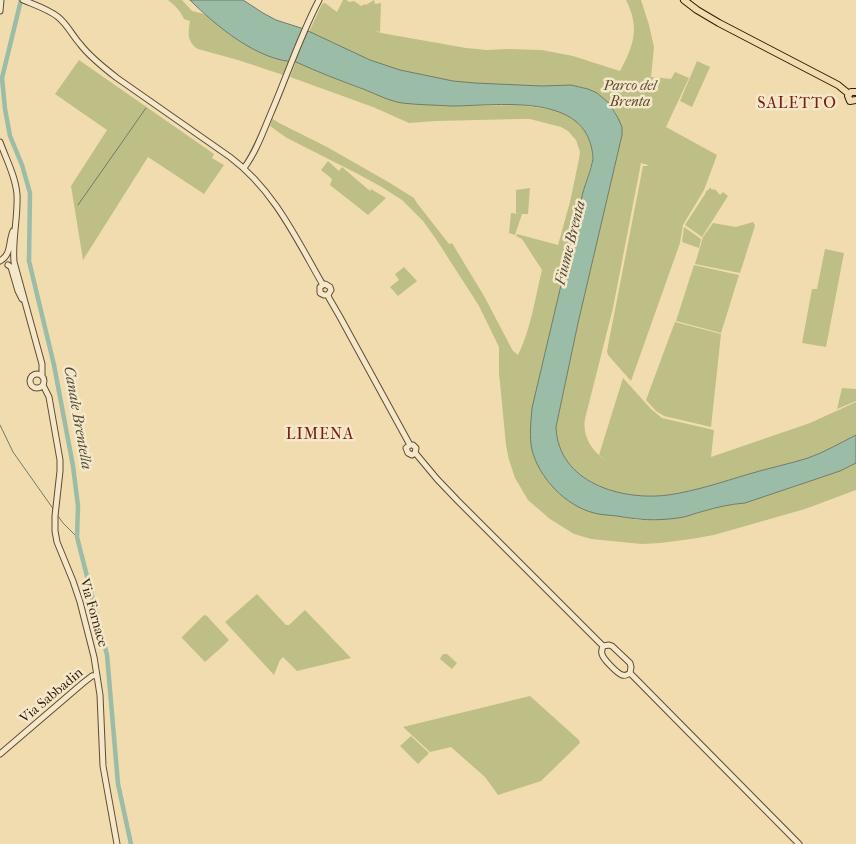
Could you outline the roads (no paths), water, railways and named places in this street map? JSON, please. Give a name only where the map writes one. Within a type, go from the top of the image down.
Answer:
[{"type":"main road","points":[[684,0],[719,23],[838,85],[849,94],[850,100],[856,100]]},
{"type":"main road","points":[[849,94],[852,91],[856,92]]},
{"type":"street","points":[[0,11],[1,0]]},
{"type":"street","points":[[23,0],[48,10],[59,17],[80,45],[100,64],[230,157],[244,168],[271,198],[323,285],[330,287],[329,298],[410,445],[416,448],[415,453],[450,493],[603,646]]},
{"type":"street","points":[[244,168],[251,159],[319,0]]},
{"type":"street","name":"Via Fornace","points":[[0,142],[14,178],[17,197],[13,246],[14,262],[42,364],[40,373],[44,380],[41,387]]},
{"type":"street","points":[[0,261],[9,253],[10,237],[15,229]]},
{"type":"street","points":[[0,261],[10,260],[14,262]]},
{"type":"street","points":[[0,265],[8,265],[14,262]]},
{"type":"street","points":[[8,265],[11,267],[18,291],[29,316]]},
{"type":"street","name":"Via Fornace","points":[[40,373],[31,376],[30,381],[32,387],[41,387],[49,397],[60,460],[54,524],[58,542],[80,602],[91,643],[101,709],[103,766],[117,844]]},
{"type":"street","points":[[603,646],[602,656],[622,675],[630,674]]},
{"type":"street","points":[[603,646],[612,646],[630,663],[630,674]]},
{"type":"street","points":[[630,674],[799,844]]},
{"type":"street","name":"Via Sabbadin","points":[[0,754],[83,683],[92,676],[97,675]]},
{"type":"water","name":"Fiume Brenta","points":[[190,0],[243,0],[276,20],[304,29],[370,60],[400,70],[453,81],[475,83],[542,86],[571,85],[597,93],[609,103],[622,127],[622,135],[556,427],[560,446],[568,462],[580,475],[613,491],[631,495],[668,495],[699,489],[808,458],[856,435],[856,463],[840,471],[745,503],[719,507],[685,517],[648,520],[602,515],[573,504],[555,489],[541,471],[532,450],[530,434],[532,408],[583,192],[593,159],[588,137],[578,123],[564,114],[546,108],[527,105],[452,106],[408,104],[392,101],[296,62],[267,56],[253,49],[212,21]]},
{"type":"waterway","name":"Canale Brentella","points":[[21,0],[2,78],[5,109],[10,136],[22,165],[30,193],[29,261],[54,365],[73,466],[78,506],[77,537],[107,655],[118,784],[131,844]]},
{"type":"waterway","points":[[78,205],[146,108]]},
{"type":"waterway","points":[[0,425],[13,452],[54,510]]},
{"type":"waterway","points":[[58,516],[77,537]]},
{"type":"district","name":"SALETTO","points":[[797,104]]},
{"type":"district","name":"LIMENA","points":[[320,435]]},
{"type":"park label","name":"Parco del Brenta","points":[[630,95]]}]
